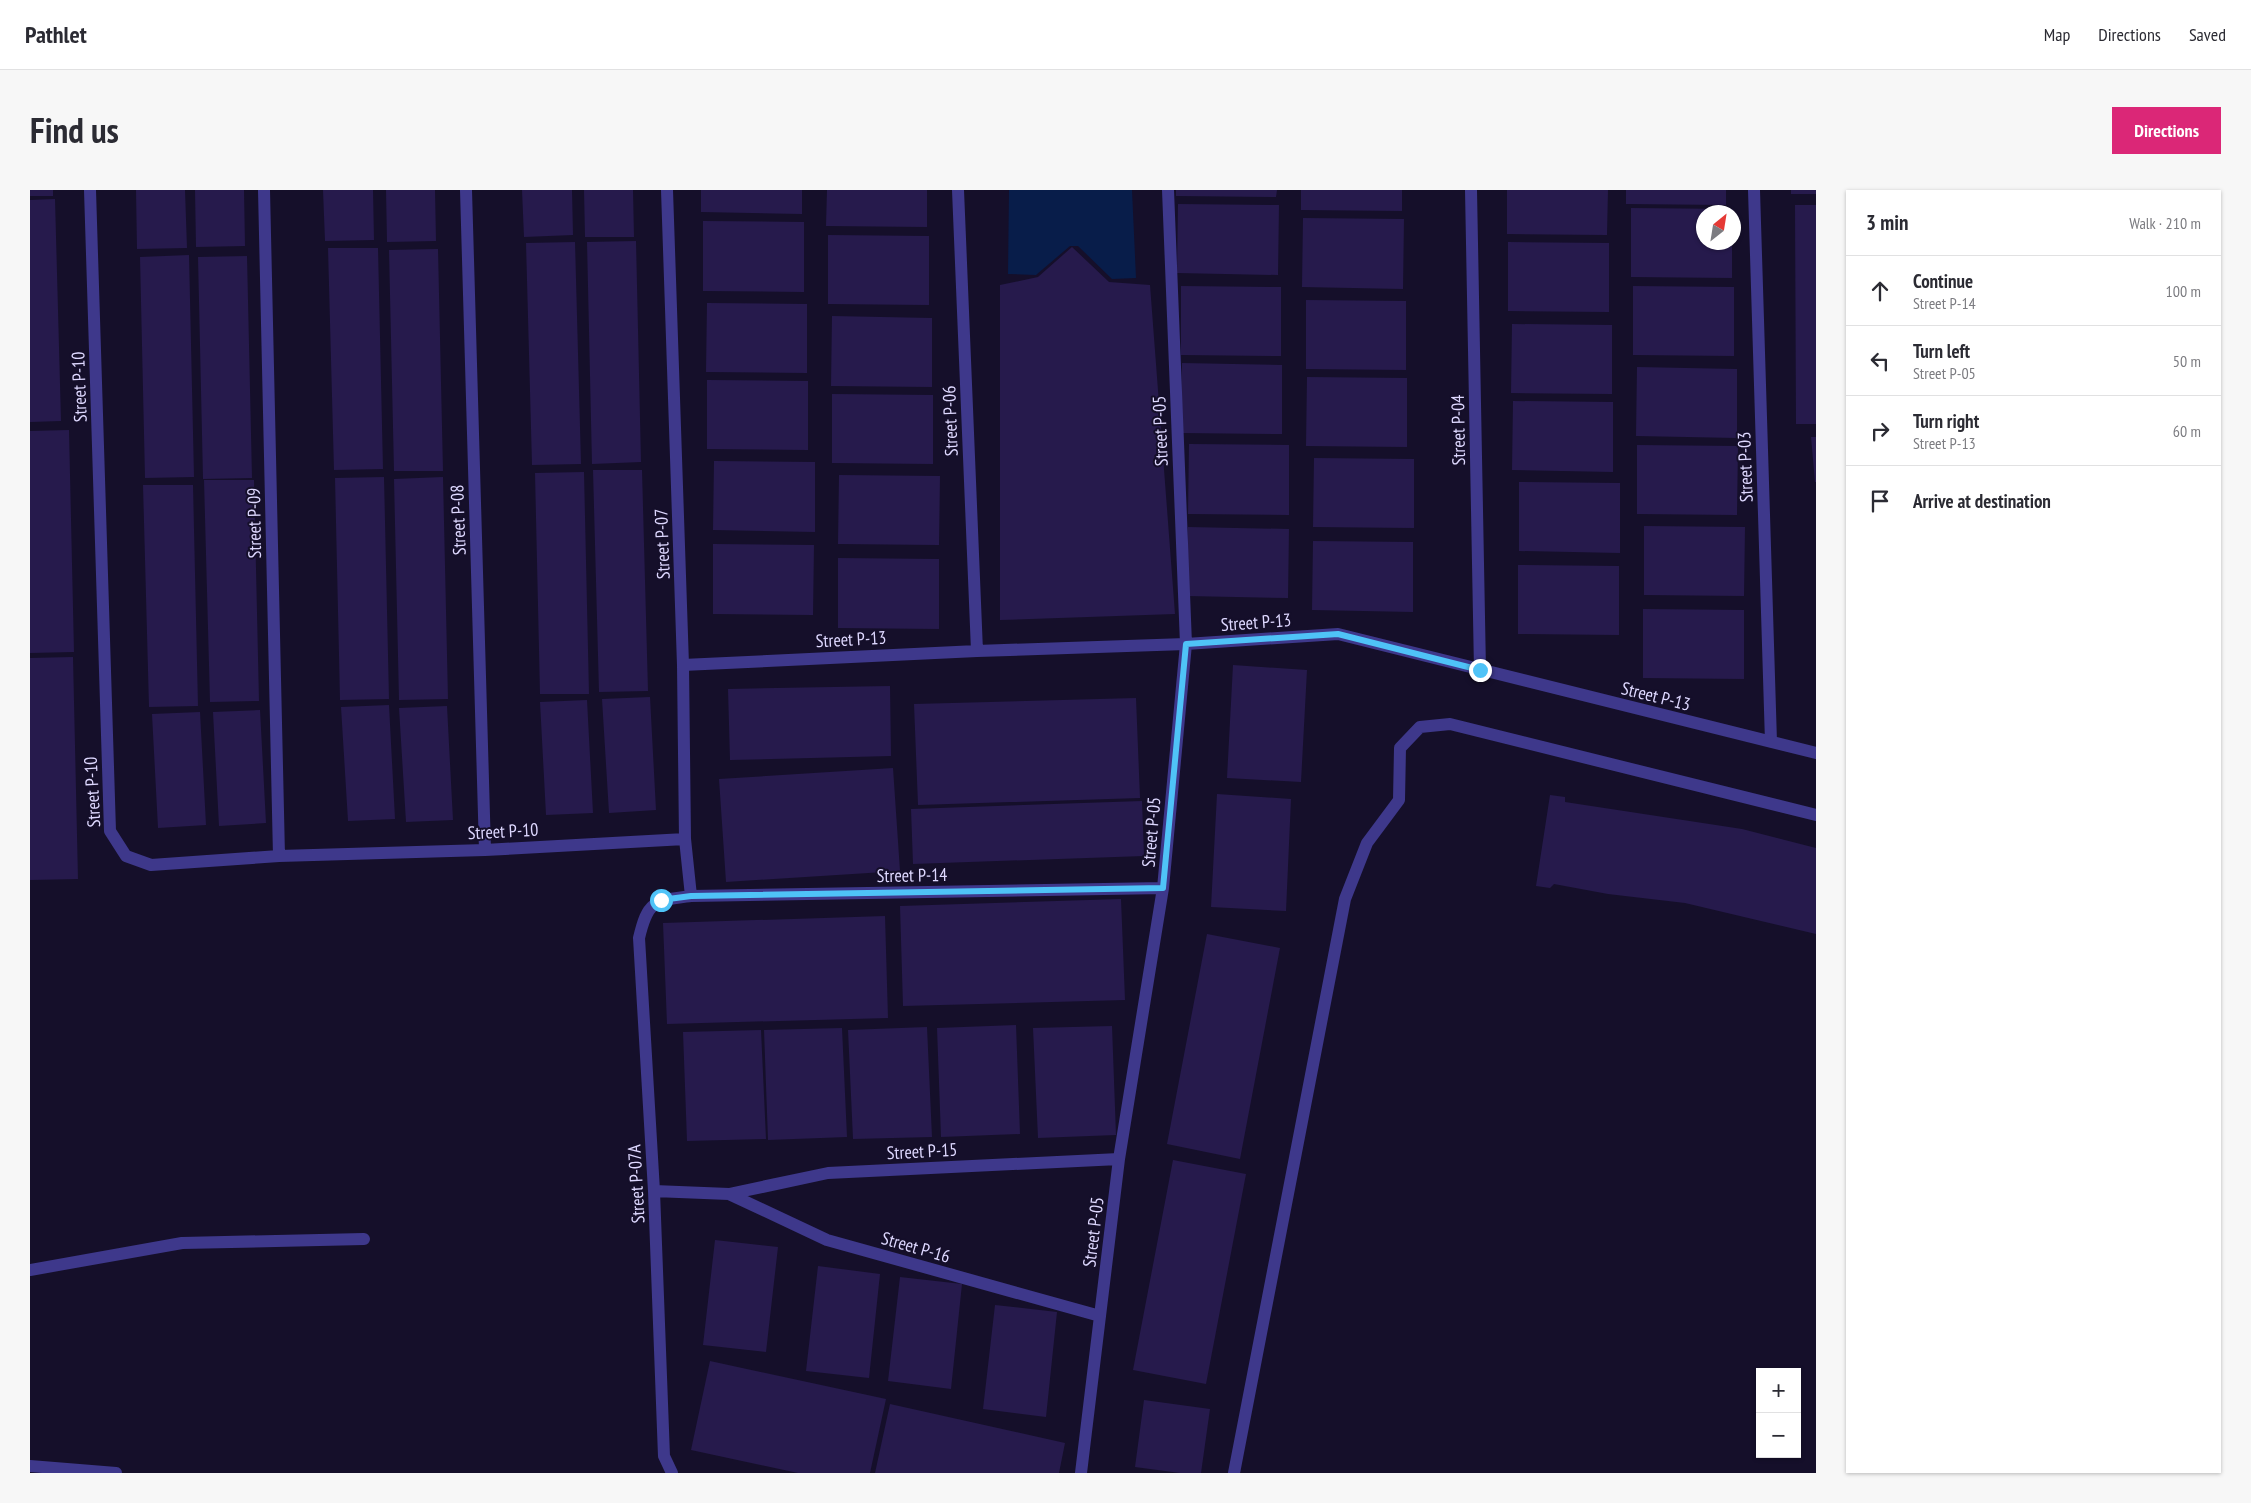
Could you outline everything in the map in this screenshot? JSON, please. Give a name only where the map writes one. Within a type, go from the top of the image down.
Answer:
[{"type":"street","name":"Street P-10","points":[[90,190],[110,831],[126,856],[151,865],[279,856],[485,850],[685,839]]},
{"type":"street","name":"Street P-09","points":[[264,190],[279,856]]},
{"type":"street","name":"Street P-08","points":[[466,190],[485,850]]},
{"type":"street","name":"Street P-07","points":[[667,190],[683,665],[685,839],[691,896]]},
{"type":"street","name":"Street P-06","points":[[958,190],[977,651]]},
{"type":"street","name":"Street P-05","points":[[1081,1473],[1120,1159],[1163,888],[1186,644],[1168,190]]},
{"type":"street","name":"Street P-04","points":[[1471,190],[1480,670]]},
{"type":"street","name":"Street P-03","points":[[1754,190],[1771,742]]},
{"type":"street","name":"Street P-13","points":[[683,665],[977,651],[1186,644],[1338,634],[1816,753]]},
{"type":"street","points":[[1234,1473],[1345,899],[1367,843],[1399,800],[1400,748],[1420,727],[1450,724],[1816,815]]},
{"type":"street","name":"Street P-14","points":[[661,900],[691,896],[1163,888]]},
{"type":"street","name":"Street P-07A","points":[[661,900],[645,912],[639,938],[654,1191],[664,1456],[672,1473]]},
{"type":"street","name":"Street P-15","points":[[729,1194],[828,1173],[1120,1159]]},
{"type":"street","points":[[654,1191],[729,1194]]},
{"type":"street","name":"Street P-16","points":[[729,1194],[828,1240],[1100,1316]]},
{"type":"street","points":[[30,1270],[182,1243],[364,1239]]},
{"type":"street","points":[[30,1466],[116,1473]]},
{"type":"water","points":[[1009,190],[1132,190],[1136,278],[1112,279],[1078,246],[1070,246],[1036,275],[1008,274]]},
{"type":"building","points":[[30,190],[53,190],[53,196],[30,196]]},
{"type":"building","points":[[136,190],[185,190],[187,248],[137,249]]},
{"type":"building","points":[[195,190],[244,190],[245,246],[196,247]]},
{"type":"building","points":[[323,190],[373,190],[374,240],[325,241]]},
{"type":"building","points":[[386,190],[435,190],[436,241],[387,242]]},
{"type":"building","points":[[522,190],[572,190],[573,235],[524,237]]},
{"type":"building","points":[[584,190],[633,190],[634,237],[585,237]]},
{"type":"building","points":[[701,190],[802,190],[802,214],[701,212]]},
{"type":"building","points":[[827,190],[927,190],[927,227],[826,226]]},
{"type":"building","points":[[1176,190],[1277,190],[1276,197],[1176,196]]},
{"type":"building","points":[[1301,190],[1402,190],[1402,211],[1301,210]]},
{"type":"building","points":[[1507,190],[1608,190],[1607,235],[1507,234]]},
{"type":"building","points":[[1626,190],[1726,190],[1726,205],[1626,204]]},
{"type":"building","points":[[1791,190],[1816,190],[1816,194],[1791,194]]},
{"type":"building","points":[[55,199],[61,421],[30,422],[30,200]]},
{"type":"building","points":[[1178,204],[1279,205],[1278,275],[1177,273]]},
{"type":"building","points":[[1795,205],[1816,205],[1816,424],[1796,424]]},
{"type":"building","points":[[1631,208],[1696,209],[1696,250],[1732,250],[1732,278],[1631,277]]},
{"type":"building","points":[[1303,218],[1404,219],[1403,289],[1302,287]]},
{"type":"building","points":[[703,221],[804,222],[804,292],[703,291]]},
{"type":"building","points":[[828,235],[929,236],[929,305],[828,304]]},
{"type":"building","points":[[636,241],[641,462],[592,464],[587,242]]},
{"type":"building","points":[[575,242],[581,464],[532,465],[526,243]]},
{"type":"building","points":[[1508,242],[1609,243],[1609,312],[1508,311]]},
{"type":"building","points":[[1072,247],[1109,282],[1150,285],[1175,614],[1000,620],[1000,285],[1038,277]]},
{"type":"building","points":[[328,248],[378,248],[383,469],[334,470]]},
{"type":"building","points":[[438,249],[443,471],[394,471],[389,250]]},
{"type":"building","points":[[189,255],[194,477],[145,478],[140,257]]},
{"type":"building","points":[[247,256],[252,478],[203,479],[198,257]]},
{"type":"building","points":[[1181,286],[1281,287],[1281,356],[1181,355]]},
{"type":"building","points":[[1633,286],[1734,287],[1734,356],[1633,355]]},
{"type":"building","points":[[1306,300],[1406,301],[1406,370],[1306,369]]},
{"type":"building","points":[[707,303],[807,304],[807,373],[706,372]]},
{"type":"building","points":[[832,316],[932,318],[932,387],[831,386]]},
{"type":"building","points":[[1512,324],[1612,325],[1612,394],[1511,393]]},
{"type":"building","points":[[1182,363],[1282,365],[1282,434],[1181,433]]},
{"type":"building","points":[[1637,367],[1737,369],[1737,438],[1636,436]]},
{"type":"building","points":[[1307,377],[1407,378],[1407,447],[1306,446]]},
{"type":"building","points":[[707,380],[808,381],[808,450],[707,449]]},
{"type":"building","points":[[832,394],[933,395],[933,464],[832,463]]},
{"type":"building","points":[[1513,401],[1613,402],[1613,472],[1512,470]]},
{"type":"building","points":[[69,430],[74,652],[30,653],[30,431]]},
{"type":"building","points":[[1811,437],[1816,437],[1816,482],[1815,482]]},
{"type":"building","points":[[1189,444],[1289,445],[1289,515],[1188,514]]},
{"type":"building","points":[[1637,445],[1738,446],[1737,515],[1637,514]]},
{"type":"building","points":[[1314,458],[1414,459],[1414,528],[1313,527]]},
{"type":"building","points":[[714,461],[815,462],[815,532],[713,530]]},
{"type":"building","points":[[593,470],[642,470],[648,691],[599,692]]},
{"type":"building","points":[[584,472],[589,694],[540,694],[535,473]]},
{"type":"building","points":[[839,475],[940,476],[939,545],[838,544]]},
{"type":"building","points":[[384,477],[389,699],[340,700],[335,478]]},
{"type":"building","points":[[443,477],[448,699],[399,700],[394,479]]},
{"type":"building","points":[[204,480],[254,480],[259,701],[210,702]]},
{"type":"building","points":[[1519,482],[1620,483],[1620,553],[1519,551]]},
{"type":"building","points":[[143,485],[193,485],[198,706],[149,707]]},
{"type":"building","points":[[1644,526],[1745,527],[1744,596],[1644,595]]},
{"type":"building","points":[[1188,527],[1289,529],[1288,598],[1187,596]]},
{"type":"building","points":[[1313,541],[1413,542],[1413,612],[1312,610]]},
{"type":"building","points":[[713,544],[814,545],[813,615],[713,614]]},
{"type":"building","points":[[838,558],[939,559],[939,629],[838,628]]},
{"type":"building","points":[[1518,565],[1619,566],[1619,635],[1518,634]]},
{"type":"building","points":[[1643,609],[1744,610],[1744,679],[1643,678]]},
{"type":"building","points":[[73,657],[78,879],[30,880],[30,658]]},
{"type":"building","points":[[1233,665],[1307,670],[1301,782],[1227,778]]},
{"type":"building","points":[[890,686],[891,756],[730,760],[728,689]]},
{"type":"building","points":[[650,697],[656,810],[609,813],[602,699]]},
{"type":"building","points":[[1136,698],[1140,798],[918,805],[914,704]]},
{"type":"building","points":[[587,700],[593,813],[546,815],[540,702]]},
{"type":"building","points":[[389,705],[395,819],[348,821],[341,707]]},
{"type":"building","points":[[447,706],[453,820],[406,822],[399,708]]},
{"type":"building","points":[[260,710],[266,823],[219,826],[213,712]]},
{"type":"building","points":[[200,712],[206,825],[158,828],[152,714]]},
{"type":"building","points":[[893,768],[900,871],[726,882],[719,779]]},
{"type":"building","points":[[1217,794],[1291,799],[1286,911],[1211,907]]},
{"type":"building","points":[[1550,795],[1565,797],[1565,802],[1742,829],[1816,848],[1816,934],[1685,903],[1608,894],[1554,884],[1550,888],[1536,886]]},
{"type":"building","points":[[1142,801],[1144,856],[913,864],[911,809]]},
{"type":"building","points":[[1121,899],[1125,1000],[903,1006],[900,906]]},
{"type":"building","points":[[885,916],[888,1018],[667,1024],[663,923]]},
{"type":"building","points":[[1207,934],[1280,948],[1240,1159],[1167,1144]]},
{"type":"building","points":[[1016,1025],[1020,1134],[941,1137],[937,1028]]},
{"type":"building","points":[[1112,1026],[1116,1135],[1038,1138],[1033,1028]]},
{"type":"building","points":[[927,1027],[932,1137],[853,1139],[848,1030]]},
{"type":"building","points":[[842,1028],[847,1137],[768,1140],[764,1030]]},
{"type":"building","points":[[761,1030],[766,1139],[687,1141],[683,1032]]},
{"type":"building","points":[[1173,1160],[1246,1174],[1206,1384],[1133,1370]]},
{"type":"building","points":[[715,1240],[778,1247],[766,1352],[703,1345]]},
{"type":"building","points":[[818,1266],[880,1274],[869,1378],[806,1371]]},
{"type":"building","points":[[900,1277],[962,1284],[951,1389],[888,1381]]},
{"type":"building","points":[[995,1305],[1057,1312],[1046,1417],[983,1409]]},
{"type":"building","points":[[710,1361],[886,1399],[870,1473],[798,1473],[691,1450]]},
{"type":"building","points":[[1144,1400],[1210,1409],[1201,1473],[1180,1473],[1135,1467]]},
{"type":"building","points":[[890,1404],[1065,1443],[1059,1473],[875,1473]]},
{"type":"route","points":[[661,900],[691,896],[1163,888],[1186,644],[1338,634],[1480,670]]}]
